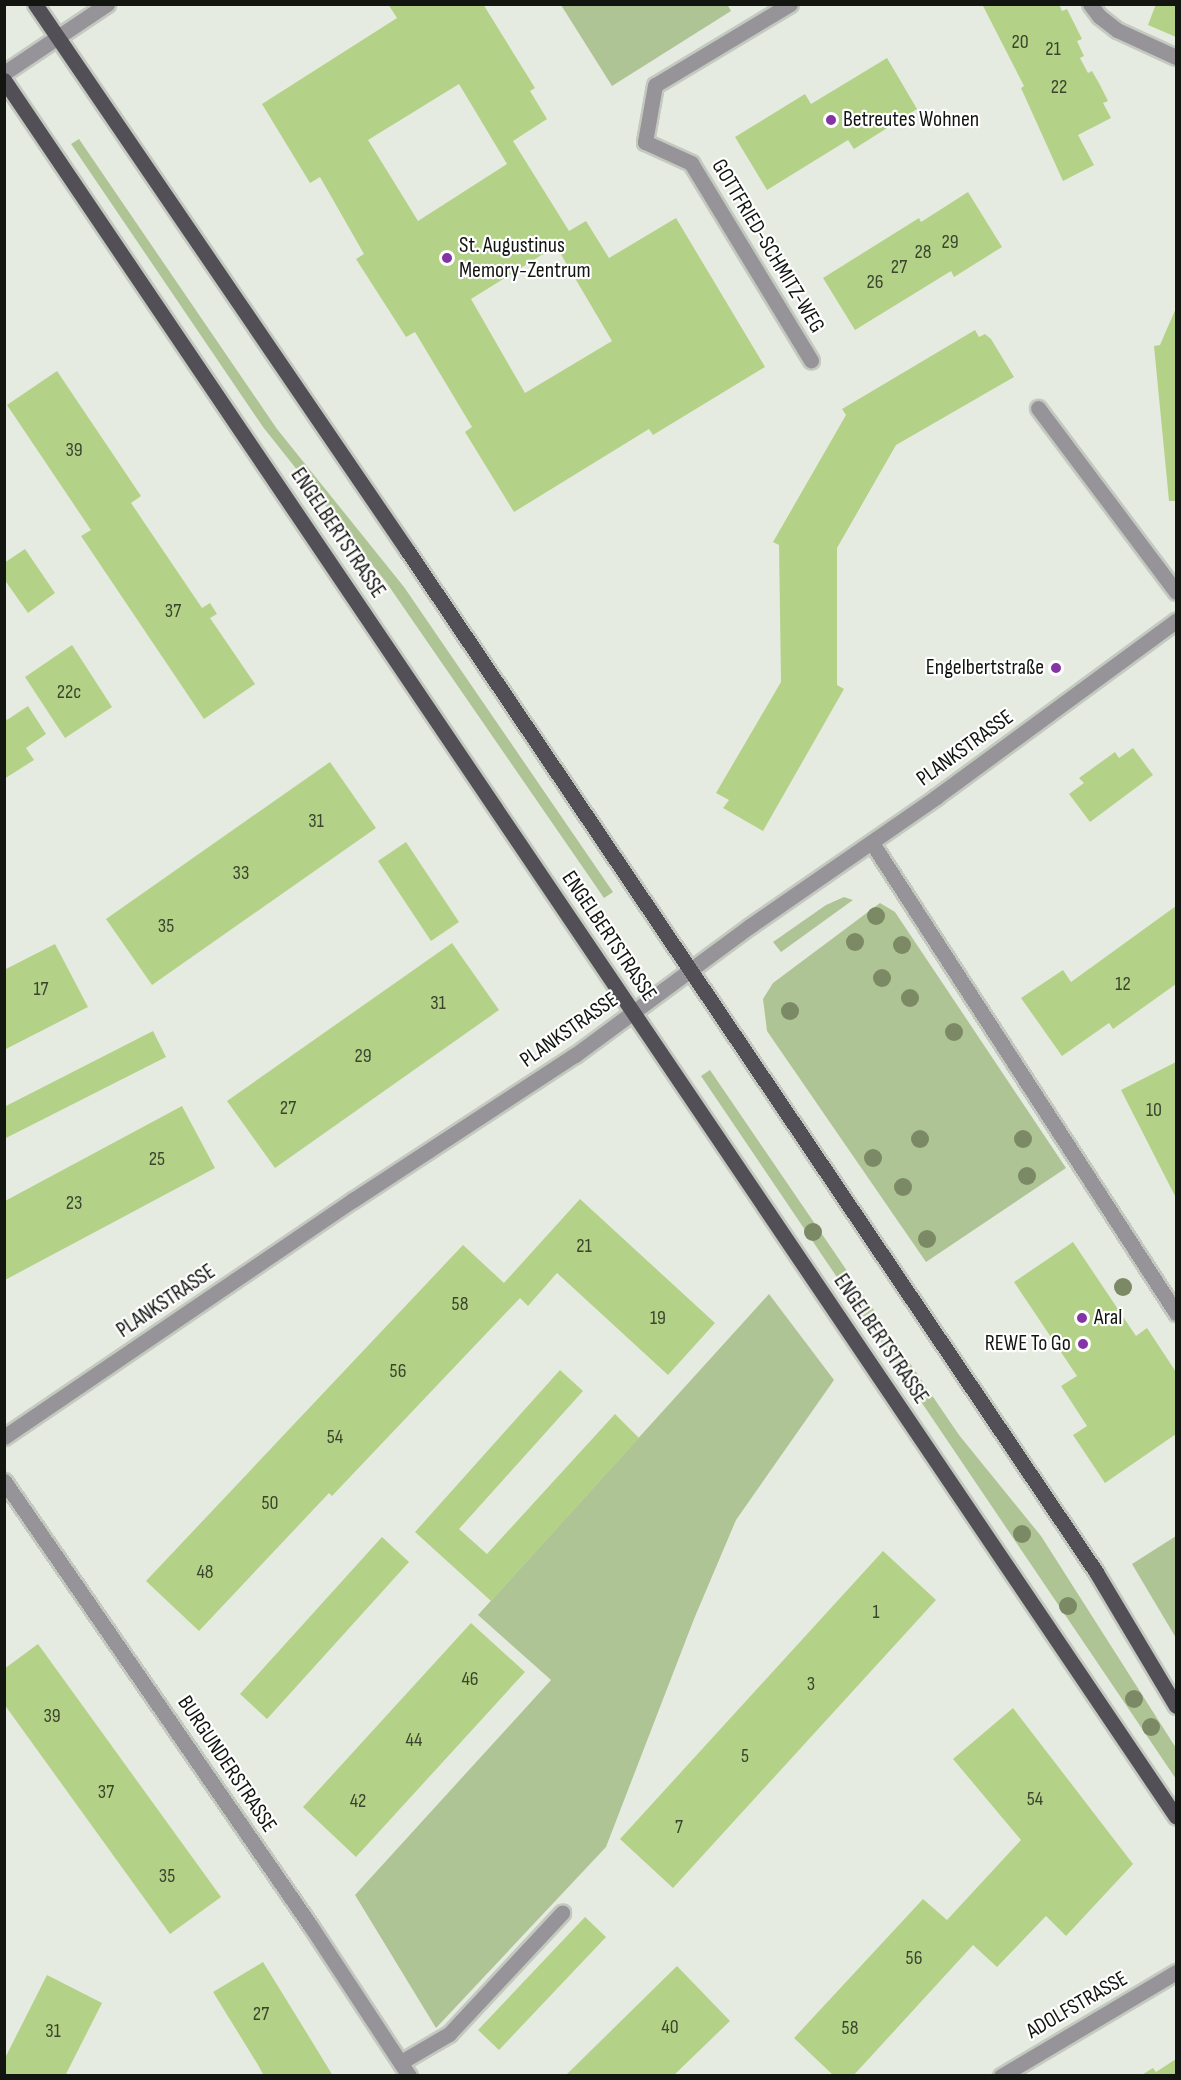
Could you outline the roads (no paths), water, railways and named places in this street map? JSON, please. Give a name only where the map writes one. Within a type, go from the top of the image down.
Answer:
[{"type":"main road","name":"ENGELBERTSTRASSE","points":[[35,4],[1096,1572],[1176,1706]]},
{"type":"main road","name":"ENGELBERTSTRASSE","points":[[4,80],[1176,1817]]},
{"type":"street","points":[[4,73],[58,39],[107,4]]},
{"type":"street","points":[[1090,4],[1099,16],[1117,30],[1176,57]]},
{"type":"street","name":"GOTTFRIED-SCHMITZ-WEG","points":[[785,5],[655,85],[645,142],[691,163],[811,360]]},
{"type":"street","points":[[1038,408],[1176,592]]},
{"type":"street","name":"PLANKSTRASSE","points":[[4,1437],[633,1013],[872,843],[1176,621]]},
{"type":"street","points":[[872,843],[1176,1312]]},
{"type":"street","name":"BURGUNDERSTRASSE","points":[[4,1481],[310,1925],[409,2076]]},
{"type":"street","points":[[401,2062],[448,2034],[562,1913]]},
{"type":"street","name":"ADOLFSTRASSE","points":[[1001,2076],[1176,1972]]},
{"type":"place","name":"Betreutes Wohnen","points":[[831,120]]},
{"type":"place","name":"St. Augustinus Memory-Zentrum","points":[[447,258]]},
{"type":"place","name":"Engelbertstraße","points":[[1056,668]]},
{"type":"place","name":"Aral","points":[[1082,1318]]},
{"type":"place","name":"REWE To Go","points":[[1083,1344]]}]
